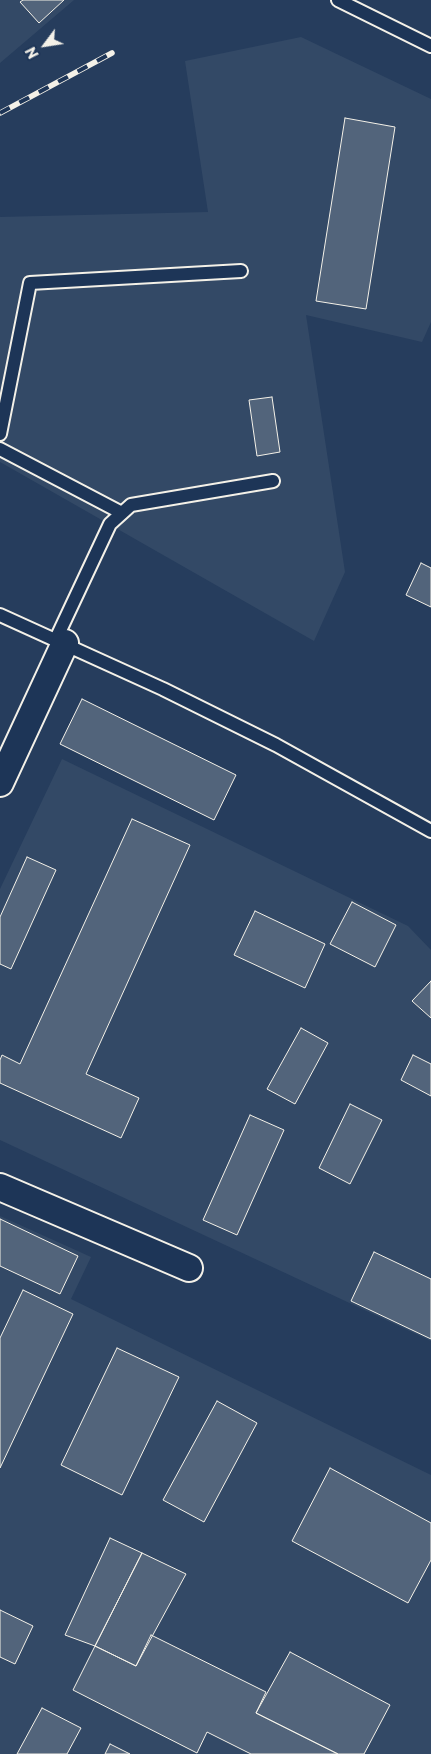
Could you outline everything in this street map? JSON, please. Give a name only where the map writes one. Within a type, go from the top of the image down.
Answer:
[{"type":"street","points":[[0,783],[60,641]]},
{"type":"street","points":[[0,1187],[189,1268]]},
{"type":"lane","points":[[338,0],[431,46]]},
{"type":"lane","points":[[0,434],[30,283],[240,271]]},
{"type":"lane","points":[[0,448],[122,513]]},
{"type":"lane","points":[[60,641],[110,524],[131,505],[273,481]]},
{"type":"lane","points":[[0,615],[60,641],[276,745],[431,831]]},
{"type":"shaded area","points":[[0,0],[74,0],[0,63]]},
{"type":"shaded area","points":[[301,37],[431,99],[431,322],[422,342],[306,315],[345,572],[314,641],[0,462],[0,217],[208,212],[185,61]]},
{"type":"shaded area","points":[[62,759],[408,926],[431,950],[431,1341],[0,1140],[0,889]]},
{"type":"shaded area","points":[[0,1216],[91,1257],[71,1299],[431,1475],[431,1754],[0,1754]]},
{"type":"building","points":[[23,0],[64,0],[39,23],[20,2]]},
{"type":"building","points":[[345,118],[395,127],[366,309],[316,301]]},
{"type":"building","points":[[272,397],[280,452],[257,456],[249,400]]},
{"type":"building","points":[[421,563],[431,568],[431,607],[406,595]]},
{"type":"building","points":[[82,699],[236,775],[214,820],[60,744]]},
{"type":"building","points":[[132,819],[190,845],[86,1074],[139,1098],[121,1138],[0,1083],[0,1060],[2,1055],[20,1064]]},
{"type":"building","points":[[27,857],[56,870],[11,969],[0,964],[0,917]]},
{"type":"building","points":[[352,902],[396,925],[375,967],[330,944]]},
{"type":"building","points":[[255,911],[325,944],[305,988],[234,955]]},
{"type":"building","points":[[431,981],[431,1018],[412,1001]]},
{"type":"building","points":[[301,1028],[328,1043],[295,1104],[267,1089]]},
{"type":"building","points":[[413,1055],[431,1064],[431,1096],[401,1080]]},
{"type":"building","points":[[350,1104],[382,1120],[350,1184],[319,1168]]},
{"type":"building","points":[[250,1115],[284,1130],[237,1235],[203,1220]]},
{"type":"building","points":[[0,1219],[78,1256],[60,1294],[0,1266]]},
{"type":"building","points":[[374,1252],[431,1279],[431,1339],[351,1301]]},
{"type":"building","points":[[23,1290],[73,1314],[0,1468],[0,1338]]},
{"type":"building","points":[[117,1348],[179,1377],[122,1495],[61,1465]]},
{"type":"building","points":[[217,1401],[257,1423],[204,1522],[163,1500]]},
{"type":"building","points":[[330,1468],[431,1523],[431,1560],[408,1603],[292,1541]]},
{"type":"building","points":[[110,1538],[142,1553],[95,1646],[65,1635]]},
{"type":"building","points":[[142,1553],[186,1574],[136,1666],[95,1646]]},
{"type":"building","points":[[0,1610],[33,1626],[15,1664],[0,1657]]},
{"type":"building","points":[[151,1635],[266,1692],[256,1713],[338,1754],[251,1754],[207,1732],[197,1753],[73,1690],[95,1646],[136,1666]]},
{"type":"building","points":[[290,1652],[390,1705],[364,1754],[338,1754],[256,1713]]},
{"type":"building","points":[[42,1708],[81,1728],[67,1754],[17,1754]]},
{"type":"building","points":[[110,1744],[130,1754],[105,1754]]},
{"type":"railway","points":[[0,113],[112,53]]}]
